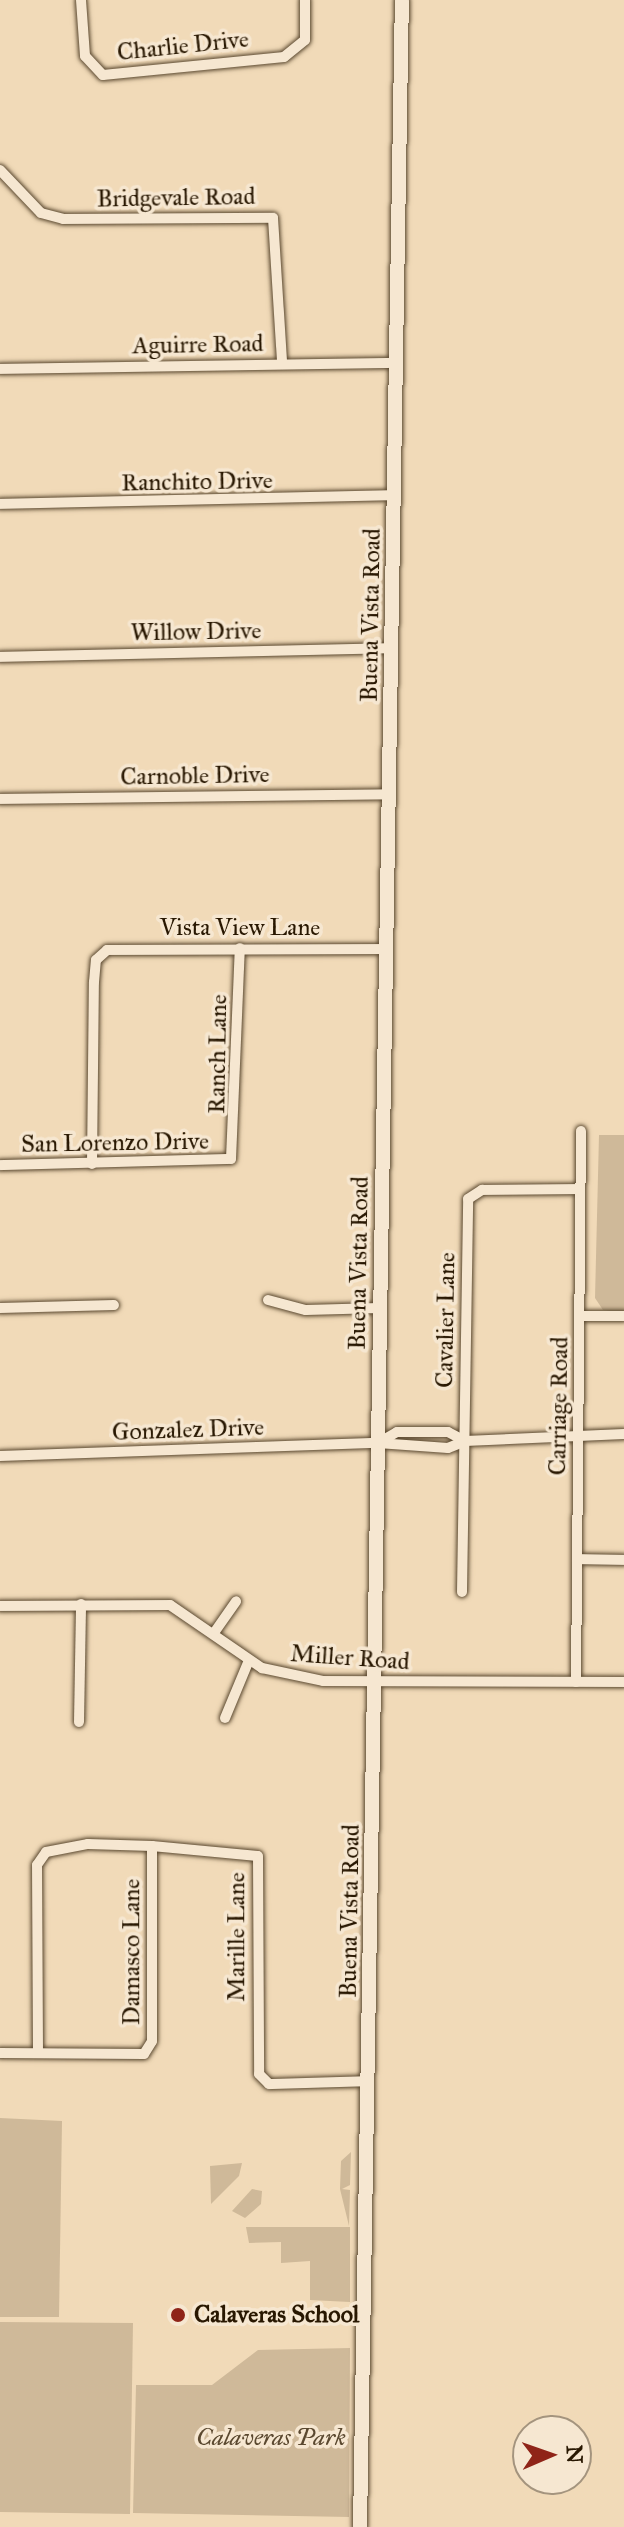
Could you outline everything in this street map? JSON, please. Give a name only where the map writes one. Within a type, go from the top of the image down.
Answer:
[{"type":"street","name":"Charlie Drive","points":[[81,0],[85,56],[103,75],[284,57],[305,40],[305,0]]},
{"type":"street","name":"Buena Vista Road","points":[[360,2527],[402,0]]},
{"type":"street","name":"Bridgevale Road","points":[[0,170],[41,213],[63,219],[273,218],[282,363]]},
{"type":"street","name":"Aguirre Road","points":[[0,369],[397,363]]},
{"type":"street","name":"Ranchito Drive","points":[[0,504],[395,495]]},
{"type":"street","name":"Willow Drive","points":[[0,657],[393,648]]},
{"type":"street","name":"Carnoble Drive","points":[[0,799],[390,794]]},
{"type":"street","name":"Vista View Lane","points":[[92,1164],[96,960],[126,947],[388,949]]},
{"type":"street","name":"Ranch Lane","points":[[231,1159],[240,948]]},
{"type":"street","name":"Carriage Road","points":[[576,1682],[577,1433],[581,1316],[578,1189],[581,1131]]},
{"type":"street","name":"San Lorenzo Drive","points":[[0,1165],[231,1159]]},
{"type":"street","name":"Cavalier Lane","points":[[462,1592],[468,1199],[482,1190],[578,1189]]},
{"type":"street","points":[[268,1300],[306,1310],[379,1308]]},
{"type":"street","points":[[0,1308],[114,1305]]},
{"type":"street","points":[[581,1316],[624,1316]]},
{"type":"street","points":[[378,1443],[397,1432],[448,1432],[465,1441]]},
{"type":"street","points":[[378,1443],[448,1448],[465,1441],[577,1433],[624,1434]]},
{"type":"street","name":"Gonzalez Drive","points":[[0,1456],[378,1443]]},
{"type":"street","points":[[577,1559],[624,1560]]},
{"type":"street","points":[[216,1630],[236,1601]]},
{"type":"street","points":[[79,1722],[81,1604]]},
{"type":"street","name":"Miller Road","points":[[0,1606],[170,1605],[216,1630],[249,1660],[297,1677],[374,1682],[624,1682]]},
{"type":"street","points":[[225,1718],[249,1660]]},
{"type":"street","name":"Marille Lane","points":[[38,2052],[37,1865],[46,1852],[88,1844],[152,1846],[258,1856],[259,2074],[269,2084],[368,2081]]},
{"type":"street","name":"Damasco Lane","points":[[0,2053],[38,2052],[123,2059],[144,2054],[152,2041],[152,1846]]},
{"type":"green space","points":[[599,1135],[624,1135],[624,1313],[603,1310],[595,1298]]},
{"type":"green space","points":[[0,2118],[62,2121],[59,2317],[0,2317]]},
{"type":"green space","points":[[351,2152],[350,2185],[342,2189],[350,2190],[349,2226],[340,2189],[341,2161]]},
{"type":"green space","points":[[242,2163],[239,2176],[211,2204],[210,2166]]},
{"type":"green space","points":[[252,2189],[262,2191],[261,2204],[245,2218],[232,2211]]},
{"type":"green space","points":[[246,2227],[350,2227],[350,2302],[310,2300],[310,2261],[281,2263],[281,2242],[249,2243]]},
{"type":"green space","points":[[0,2322],[133,2323],[130,2514],[0,2512]]},
{"type":"green space","name":"Calaveras Park","points":[[350,2348],[349,2517],[133,2513],[136,2385],[212,2385],[258,2350]]},
{"type":"place","name":"Calaveras School","points":[[178,2315]]}]
